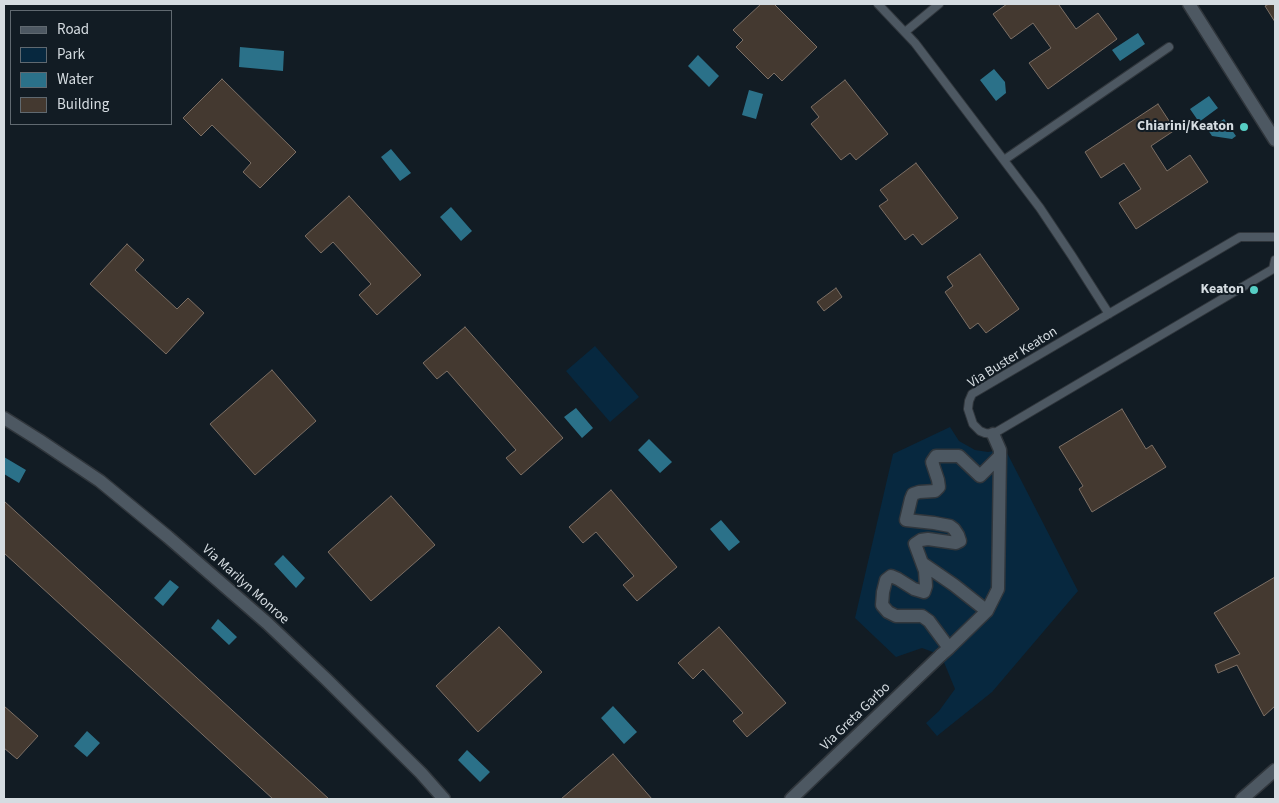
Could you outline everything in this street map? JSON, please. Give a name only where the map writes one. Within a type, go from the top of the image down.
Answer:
[{"type":"street","points":[[1189,4],[1275,140]]},
{"type":"street","name":"Via Marilyn Monroe","points":[[4,418],[100,481],[175,543],[267,623],[326,679],[414,766],[444,799]]},
{"type":"street","name":"Via Greta Garbo","points":[[792,799],[987,611],[998,589],[1000,450],[994,434]]},
{"type":"street","points":[[945,652],[929,621],[922,616],[896,616],[888,612],[882,605],[886,580],[891,576],[898,578],[914,589],[924,592],[926,586],[925,571],[915,544],[921,540],[928,539],[956,543],[960,541],[954,529],[950,526],[906,520],[913,494],[935,491],[939,486],[932,462],[936,456],[959,456],[980,476],[1000,456]]},
{"type":"street","points":[[922,563],[987,611]]},
{"type":"street","points":[[1242,799],[1275,770]]},
{"type":"lane","points":[[878,4],[915,43],[1004,160],[1057,232],[1109,314]]},
{"type":"lane","points":[[905,32],[939,4]]},
{"type":"lane","points":[[1004,160],[1169,47]]},
{"type":"lane","name":"Via Buster Keaton","points":[[994,434],[980,431],[973,424],[968,409],[972,394],[1240,237],[1275,237]]},
{"type":"lane","points":[[994,434],[1273,269],[1275,260]]},
{"type":"green space","points":[[595,346],[639,397],[610,422],[566,371]]},
{"type":"green space","points":[[950,427],[959,441],[975,450],[988,452],[1000,450],[1004,447],[1078,591],[992,692],[937,736],[926,723],[939,711],[955,689],[941,655],[922,648],[896,657],[855,618],[893,454]]},
{"type":"water","points":[[1138,33],[1145,44],[1120,61],[1112,50]]},
{"type":"water","points":[[240,47],[284,51],[283,71],[239,67]]},
{"type":"water","points":[[698,55],[719,76],[709,87],[688,66]]},
{"type":"water","points":[[994,69],[1005,82],[1006,93],[996,101],[980,80]]},
{"type":"water","points":[[749,90],[763,94],[756,119],[742,115]]},
{"type":"water","points":[[1209,96],[1218,108],[1199,122],[1190,109]]},
{"type":"water","points":[[1224,119],[1236,136],[1232,139],[1212,136],[1208,130]]},
{"type":"water","points":[[391,149],[411,173],[400,181],[381,157]]},
{"type":"water","points":[[451,207],[472,231],[461,241],[440,217]]},
{"type":"water","points":[[576,408],[593,428],[582,438],[564,417]]},
{"type":"water","points":[[649,439],[672,462],[660,473],[638,450]]},
{"type":"water","points":[[4,457],[26,470],[19,483],[4,474]]},
{"type":"water","points":[[721,520],[740,542],[729,551],[710,529]]},
{"type":"water","points":[[283,555],[305,578],[296,588],[274,564]]},
{"type":"water","points":[[170,580],[179,587],[163,606],[154,598]]},
{"type":"water","points":[[218,619],[237,637],[229,645],[211,628]]},
{"type":"water","points":[[613,706],[637,732],[624,744],[601,718]]},
{"type":"water","points":[[87,731],[100,743],[87,757],[74,746]]},
{"type":"water","points":[[467,750],[490,772],[480,782],[458,760]]},
{"type":"building","points":[[761,4],[774,4],[817,47],[782,81],[774,73],[768,79],[736,47],[743,40],[733,30]]},
{"type":"building","points":[[1007,4],[1060,4],[1076,29],[1098,13],[1117,39],[1048,89],[1029,63],[1051,48],[1033,23],[1011,39],[993,14]]},
{"type":"building","points":[[1275,4],[1275,22],[1265,6]]},
{"type":"building","points":[[222,79],[296,152],[260,188],[243,172],[251,163],[212,125],[201,136],[183,118]]},
{"type":"building","points":[[845,80],[888,134],[856,160],[850,153],[841,160],[811,124],[819,117],[811,107]]},
{"type":"building","points":[[1158,104],[1175,130],[1151,146],[1167,171],[1190,155],[1208,182],[1136,229],[1119,203],[1141,189],[1124,163],[1101,178],[1085,152]]},
{"type":"building","points":[[916,163],[958,218],[922,245],[913,234],[905,240],[879,206],[888,200],[880,190]]},
{"type":"building","points":[[349,196],[421,275],[377,315],[359,295],[371,284],[333,242],[321,253],[305,236]]},
{"type":"building","points":[[127,244],[144,260],[135,270],[177,309],[188,298],[204,313],[166,354],[90,284]]},
{"type":"building","points":[[980,254],[1019,309],[986,333],[978,323],[970,329],[945,292],[953,286],[947,277]]},
{"type":"building","points":[[836,288],[842,297],[824,311],[817,302]]},
{"type":"building","points":[[465,327],[563,438],[521,475],[506,458],[516,450],[447,371],[437,379],[423,363]]},
{"type":"building","points":[[272,370],[316,421],[255,475],[210,424]]},
{"type":"building","points":[[1122,409],[1146,449],[1152,445],[1166,467],[1092,512],[1079,489],[1083,486],[1059,447]]},
{"type":"building","points":[[611,490],[677,567],[637,601],[623,585],[634,576],[596,532],[583,543],[569,527]]},
{"type":"building","points":[[391,496],[435,545],[371,601],[328,552]]},
{"type":"building","points":[[4,501],[329,799],[273,799],[4,553]]},
{"type":"building","points":[[1275,577],[1275,706],[1264,716],[1237,665],[1218,673],[1215,665],[1240,654],[1214,613]]},
{"type":"building","points":[[499,627],[542,672],[478,732],[436,686]]},
{"type":"building","points":[[719,627],[786,703],[747,737],[733,721],[743,713],[703,669],[693,679],[678,663]]},
{"type":"building","points":[[4,706],[38,736],[17,759],[4,748]]},
{"type":"building","points":[[613,754],[652,799],[561,799]]},
{"type":"place","name":"Chiarini/Keaton","points":[[1244,127]]},
{"type":"place","name":"Keaton","points":[[1254,290]]}]
